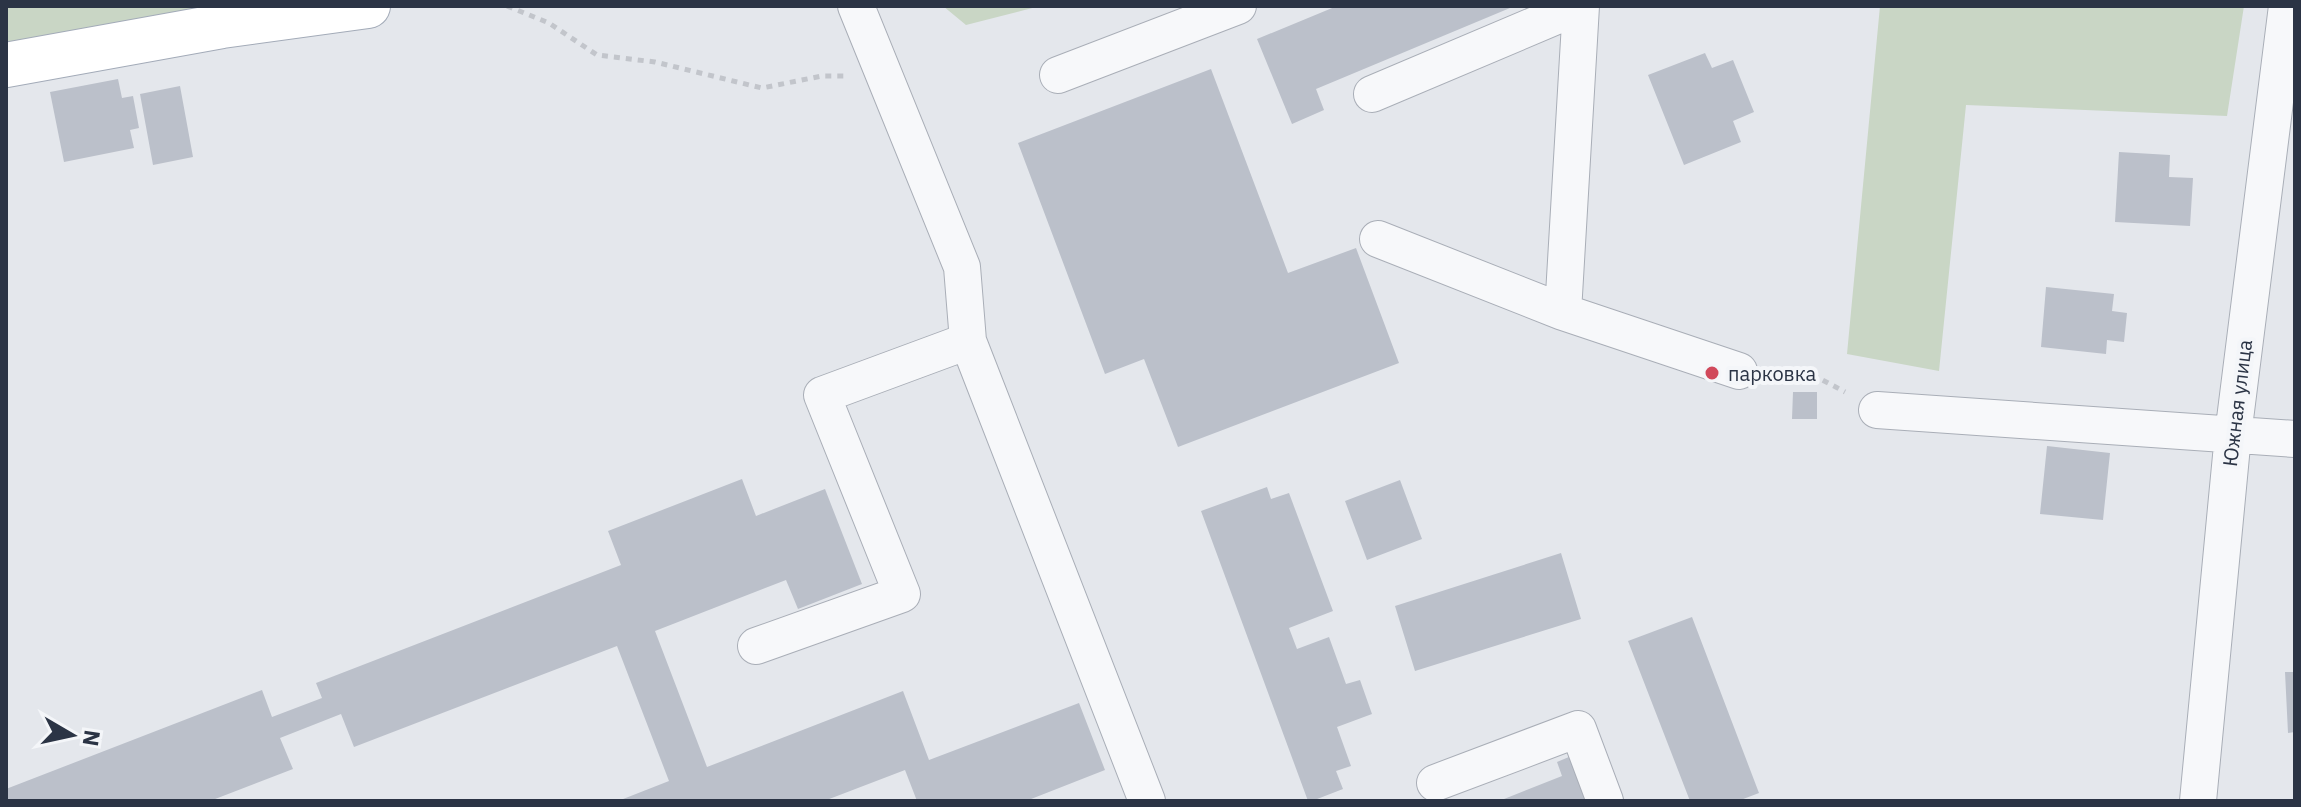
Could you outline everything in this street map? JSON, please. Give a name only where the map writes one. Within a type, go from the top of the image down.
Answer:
[{"type":"main road","points":[[6,65],[222,16],[368,6]]},
{"type":"street","points":[[856,6],[962,267],[968,341],[1147,801]]},
{"type":"street","points":[[1058,75],[1238,6]]},
{"type":"street","points":[[1372,94],[1580,6],[1563,312]]},
{"type":"street","name":"Южная улица","points":[[2198,801],[2233,435],[2287,6]]},
{"type":"street","points":[[1378,239],[1563,312],[1739,371]]},
{"type":"street","points":[[756,646],[902,594],[822,395],[968,341]]},
{"type":"street","points":[[1877,410],[2295,439]]},
{"type":"street","points":[[1435,783],[1578,729],[1605,801]]},
{"type":"path","points":[[507,6],[549,23],[597,55],[655,62],[762,88],[822,76],[884,75]]},
{"type":"path","points":[[1739,371],[1815,376],[1877,410]]},
{"type":"green space","points":[[6,6],[204,6],[198,15],[6,44]]},
{"type":"green space","points":[[943,6],[1040,6],[966,25]]},
{"type":"green space","points":[[1880,6],[2244,6],[2227,116],[1966,105],[1939,371],[1847,354]]},
{"type":"building","points":[[1337,6],[1510,8],[1316,89],[1324,110],[1292,124],[1257,39]]},
{"type":"building","points":[[1705,53],[1712,68],[1733,60],[1754,112],[1733,121],[1741,142],[1684,165],[1648,75]]},
{"type":"building","points":[[1211,69],[1288,273],[1356,248],[1399,363],[1178,447],[1144,359],[1105,374],[1018,143]]},
{"type":"building","points":[[118,79],[122,98],[133,96],[139,128],[130,130],[134,148],[64,162],[50,92]]},
{"type":"building","points":[[180,86],[193,157],[153,165],[140,94]]},
{"type":"building","points":[[2119,152],[2170,155],[2169,177],[2193,178],[2190,226],[2115,222]]},
{"type":"building","points":[[2046,287],[2114,294],[2112,311],[2127,313],[2124,342],[2107,340],[2106,354],[2041,347]]},
{"type":"building","points":[[1793,392],[1817,392],[1817,419],[1792,419]]},
{"type":"building","points":[[2047,446],[2110,453],[2103,520],[2040,514]]},
{"type":"building","points":[[742,479],[756,516],[825,489],[862,584],[798,609],[786,580],[655,631],[707,767],[903,691],[929,760],[1079,703],[1105,770],[1026,801],[917,801],[905,770],[824,801],[618,801],[669,781],[617,646],[354,747],[341,714],[280,738],[293,769],[210,801],[6,801],[6,789],[262,690],[272,717],[322,698],[316,683],[621,565],[608,531]]},
{"type":"building","points":[[1400,480],[1422,539],[1367,560],[1345,501]]},
{"type":"building","points":[[1267,487],[1271,499],[1289,493],[1333,611],[1289,628],[1297,649],[1329,637],[1346,684],[1360,680],[1372,714],[1337,727],[1351,766],[1336,771],[1343,789],[1312,801],[1308,801],[1201,511]]},
{"type":"building","points":[[1561,553],[1581,619],[1415,671],[1395,606]]},
{"type":"building","points":[[1692,617],[1759,793],[1738,801],[1690,801],[1628,641]]},
{"type":"building","points":[[2285,672],[2295,672],[2295,732],[2288,733]]},
{"type":"building","points":[[1576,754],[1594,801],[1499,801],[1562,776],[1557,762]]},
{"type":"place","name":"парковка","points":[[1712,373]]}]
